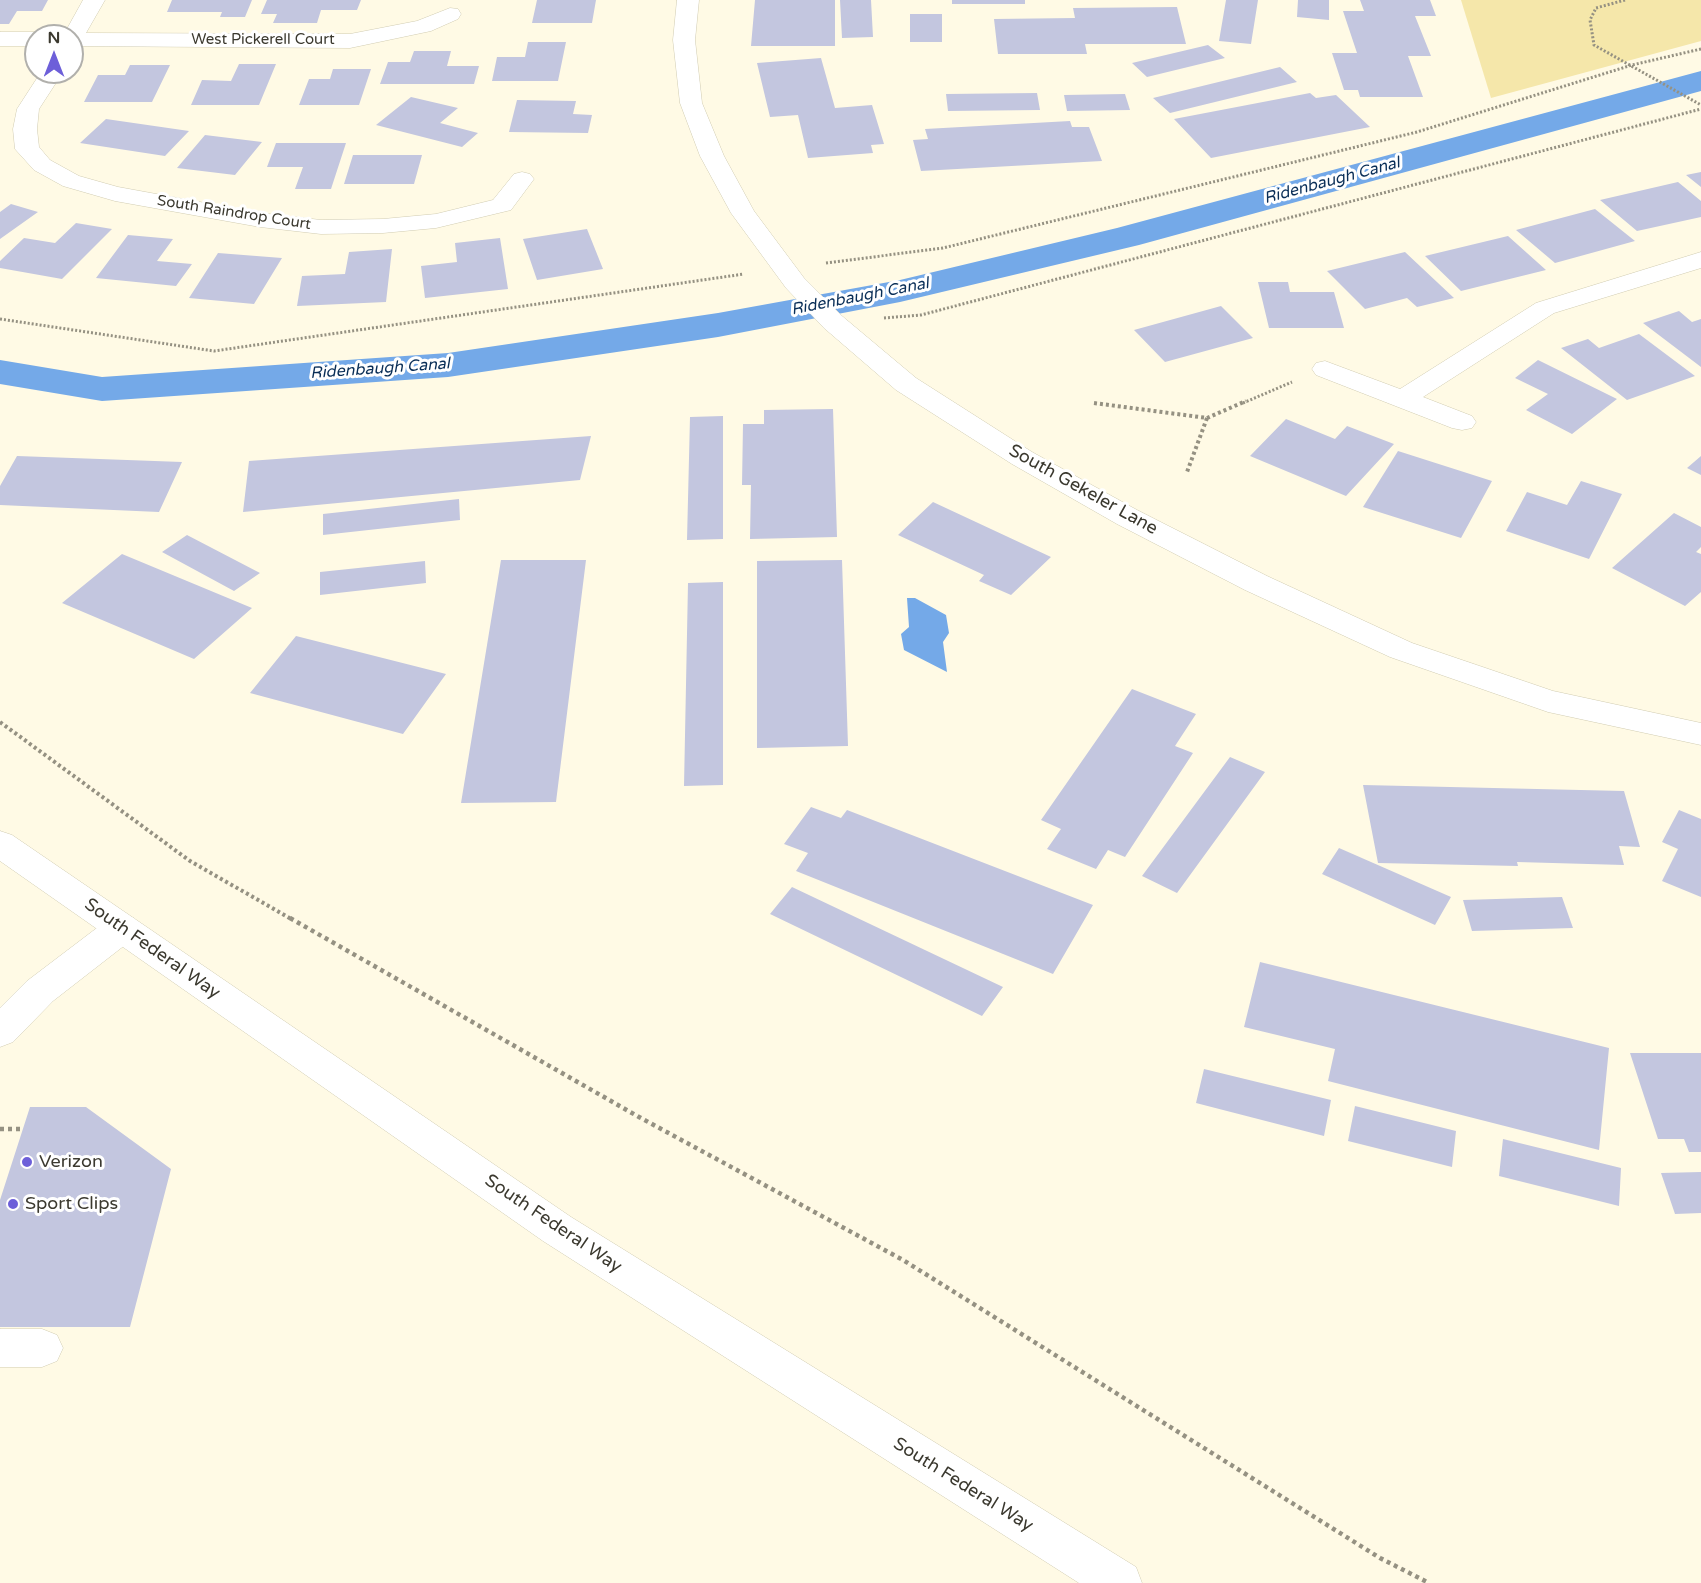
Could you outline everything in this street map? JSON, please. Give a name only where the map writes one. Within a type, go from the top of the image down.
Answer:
[{"type":"street","points":[[80,24],[94,0]]},
{"type":"street","name":"South Gekeler Lane","points":[[688,0],[684,40],[692,103],[712,156],[743,213],[789,276],[833,321],[906,384],[1022,458],[1127,517],[1256,583],[1401,650],[1548,701],[1701,734]]},
{"type":"street","name":"West Pickerell Court","points":[[84,39],[350,41],[423,27],[450,14]]},
{"type":"street","points":[[0,39],[24,39]]},
{"type":"street","name":"South Raindrop Court","points":[[44,84],[28,110],[25,129],[27,149],[42,165],[71,181],[115,194],[260,220],[321,227],[383,226],[436,221],[502,205],[522,179]]},
{"type":"street","points":[[1402,399],[1545,308],[1701,260]]},
{"type":"street","points":[[1314,374],[1402,399],[1462,422]]},
{"type":"street","name":"South Federal Way","points":[[0,844],[557,1229],[1120,1583]]},
{"type":"street","points":[[0,1032],[40,991],[122,928]]},
{"type":"street","points":[[0,1348],[42,1348]]},
{"type":"path","points":[[1625,0],[1596,8],[1590,20],[1594,45],[1701,107]]},
{"type":"path","points":[[0,319],[214,351],[789,276],[943,248],[1417,132],[1632,65],[1701,50]]},
{"type":"path","points":[[877,318],[921,315],[1701,107]]},
{"type":"path","points":[[1094,403],[1207,418],[1314,374]]},
{"type":"path","points":[[1187,472],[1207,418]]},
{"type":"path","points":[[0,722],[190,861],[639,1118],[903,1260],[1380,1558],[1429,1583]]},
{"type":"path","points":[[0,1130],[22,1130]]},
{"type":"shaded area","points":[[1461,0],[1701,0],[1701,41],[1491,98]]},
{"type":"water","points":[[907,598],[915,598],[946,615],[949,633],[943,642],[947,672],[904,650],[901,634],[909,627]]},
{"type":"building","points":[[0,0],[48,0],[42,11],[17,11],[9,24],[0,24]]},
{"type":"building","points":[[172,0],[252,0],[245,17],[220,17],[222,12],[167,12]]},
{"type":"building","points":[[267,0],[361,0],[357,10],[321,10],[317,23],[273,23],[277,14],[261,14]]},
{"type":"building","points":[[537,0],[596,0],[592,23],[532,23]]},
{"type":"building","points":[[755,0],[835,0],[835,46],[751,46]]},
{"type":"building","points":[[840,0],[871,0],[873,37],[842,38]]},
{"type":"building","points":[[952,0],[1025,0],[1025,4],[952,4]]},
{"type":"building","points":[[1226,0],[1258,0],[1251,44],[1219,41]]},
{"type":"building","points":[[1298,0],[1329,0],[1329,20],[1297,17]]},
{"type":"building","points":[[1360,0],[1430,0],[1436,16],[1415,16],[1431,56],[1408,56],[1423,97],[1360,97],[1358,90],[1344,90],[1332,53],[1357,53],[1343,11],[1364,11]]},
{"type":"building","points":[[1177,7],[1186,44],[1085,44],[1087,54],[998,54],[994,19],[1075,18],[1073,8]]},
{"type":"building","points":[[910,14],[942,14],[942,42],[910,42]]},
{"type":"building","points":[[528,42],[566,42],[558,81],[492,81],[497,57],[525,57]]},
{"type":"building","points":[[1208,45],[1225,58],[1147,77],[1132,63]]},
{"type":"building","points":[[414,51],[451,51],[447,66],[479,66],[474,84],[380,84],[388,62],[410,62]]},
{"type":"building","points":[[821,58],[835,108],[872,105],[884,144],[871,145],[873,153],[808,158],[798,115],[770,117],[757,63]]},
{"type":"building","points":[[239,64],[276,64],[259,105],[191,105],[202,80],[231,81]]},
{"type":"building","points":[[130,65],[170,65],[152,102],[84,102],[98,75],[125,75]]},
{"type":"building","points":[[1280,67],[1297,82],[1170,113],[1153,98]]},
{"type":"building","points":[[333,69],[371,69],[359,105],[299,105],[309,79],[330,79]]},
{"type":"building","points":[[1037,93],[1040,110],[948,111],[946,94]]},
{"type":"building","points":[[1310,93],[1316,98],[1336,95],[1370,127],[1211,158],[1174,119]]},
{"type":"building","points":[[1125,94],[1130,110],[1067,111],[1064,95]]},
{"type":"building","points":[[411,97],[458,108],[440,123],[478,133],[462,147],[376,125]]},
{"type":"building","points":[[517,100],[576,101],[573,114],[592,115],[588,133],[509,132]]},
{"type":"building","points":[[106,119],[189,131],[165,156],[80,143]]},
{"type":"building","points":[[1070,121],[1072,127],[1089,127],[1102,161],[921,171],[913,140],[928,139],[925,129]]},
{"type":"building","points":[[205,135],[262,142],[235,175],[177,168]]},
{"type":"building","points":[[276,143],[346,143],[331,189],[295,189],[303,167],[267,167]]},
{"type":"building","points":[[353,155],[422,155],[414,184],[344,184]]},
{"type":"building","points":[[1701,172],[1701,187],[1686,175]]},
{"type":"building","points":[[1678,182],[1701,201],[1701,217],[1637,231],[1600,200]]},
{"type":"building","points":[[11,204],[38,212],[0,239],[0,212]]},
{"type":"building","points":[[1595,209],[1635,241],[1555,263],[1516,230]]},
{"type":"building","points":[[76,223],[112,229],[62,279],[0,268],[0,261],[24,238],[55,243]]},
{"type":"building","points":[[587,229],[603,269],[537,280],[523,239]]},
{"type":"building","points":[[128,235],[173,239],[157,261],[192,264],[176,286],[96,278]]},
{"type":"building","points":[[1508,236],[1546,270],[1461,291],[1425,256]]},
{"type":"building","points":[[500,238],[508,289],[425,298],[421,266],[457,262],[455,243]]},
{"type":"building","points":[[392,249],[386,302],[297,306],[302,276],[345,274],[349,252]]},
{"type":"building","points":[[1405,252],[1454,298],[1417,307],[1407,298],[1365,309],[1327,271]]},
{"type":"building","points":[[218,253],[282,258],[254,304],[189,298]]},
{"type":"building","points":[[1258,282],[1288,282],[1290,292],[1334,292],[1344,328],[1269,328]]},
{"type":"building","points":[[1221,306],[1253,338],[1165,362],[1134,330]]},
{"type":"building","points":[[1679,311],[1692,322],[1701,319],[1701,367],[1643,323]]},
{"type":"building","points":[[1639,334],[1695,376],[1627,400],[1561,348],[1588,339],[1599,348]]},
{"type":"building","points":[[1538,360],[1617,399],[1572,434],[1526,410],[1548,394],[1515,378]]},
{"type":"building","points":[[833,409],[837,537],[750,539],[751,485],[742,485],[743,424],[764,424],[764,410]]},
{"type":"building","points":[[723,416],[723,539],[687,540],[690,417]]},
{"type":"building","points":[[1286,419],[1335,439],[1347,426],[1394,444],[1346,496],[1250,456]]},
{"type":"building","points":[[591,436],[580,480],[243,512],[249,461]]},
{"type":"building","points":[[1398,451],[1492,481],[1461,538],[1363,507]]},
{"type":"building","points":[[17,456],[182,462],[159,512],[0,505],[0,486]]},
{"type":"building","points":[[1701,456],[1701,475],[1687,468]]},
{"type":"building","points":[[1581,481],[1622,494],[1589,559],[1506,531],[1527,492],[1567,505]]},
{"type":"building","points":[[459,499],[460,520],[323,535],[323,514]]},
{"type":"building","points":[[933,502],[1051,557],[1011,595],[979,581],[984,575],[898,535]]},
{"type":"building","points":[[1674,513],[1701,527],[1701,547],[1696,552],[1701,554],[1701,592],[1685,606],[1612,568]]},
{"type":"building","points":[[187,535],[260,573],[234,591],[162,552]]},
{"type":"building","points":[[122,554],[252,608],[194,659],[62,603]]},
{"type":"building","points":[[501,560],[586,560],[556,802],[461,803]]},
{"type":"building","points":[[842,560],[848,746],[757,748],[757,561]]},
{"type":"building","points":[[425,561],[426,583],[320,595],[320,572]]},
{"type":"building","points":[[723,582],[723,785],[684,786],[688,583]]},
{"type":"building","points":[[296,636],[446,674],[403,734],[250,693]]},
{"type":"building","points":[[1132,689],[1196,714],[1175,746],[1193,753],[1125,857],[1108,850],[1096,869],[1047,849],[1061,829],[1041,820]]},
{"type":"building","points":[[1230,757],[1265,772],[1177,893],[1142,876]]},
{"type":"building","points":[[1363,785],[1624,791],[1640,847],[1619,846],[1624,865],[1517,862],[1518,866],[1378,863]]},
{"type":"building","points":[[811,807],[841,818],[847,810],[1093,905],[1053,974],[796,871],[808,853],[784,844]]},
{"type":"building","points":[[1679,810],[1701,819],[1701,897],[1662,881],[1678,849],[1662,842]]},
{"type":"building","points":[[1339,848],[1451,897],[1435,925],[1322,874]]},
{"type":"building","points":[[792,887],[1003,987],[982,1016],[770,914]]},
{"type":"building","points":[[1562,897],[1573,928],[1472,931],[1463,900]]},
{"type":"building","points":[[1260,962],[1609,1048],[1599,1150],[1328,1081],[1335,1049],[1244,1027]]},
{"type":"building","points":[[1630,1053],[1701,1053],[1701,1152],[1689,1152],[1684,1139],[1658,1139]]},
{"type":"building","points":[[1204,1069],[1331,1100],[1324,1136],[1196,1103]]},
{"type":"building","points":[[1355,1106],[1456,1131],[1452,1167],[1348,1141]]},
{"type":"building","points":[[30,1107],[86,1107],[171,1169],[130,1327],[0,1327],[0,1200]]},
{"type":"building","points":[[1503,1139],[1621,1168],[1619,1206],[1499,1176]]},
{"type":"building","points":[[1701,1172],[1701,1213],[1675,1214],[1661,1173]]},
{"type":"waterway","name":"Ridenbaugh Canal","points":[[0,372],[102,389],[448,365],[718,325],[900,291],[1126,237],[1701,81]]},
{"type":"place","name":"Verizon","points":[[27,1162]]},
{"type":"place","name":"Sport Clips","points":[[13,1204]]}]
